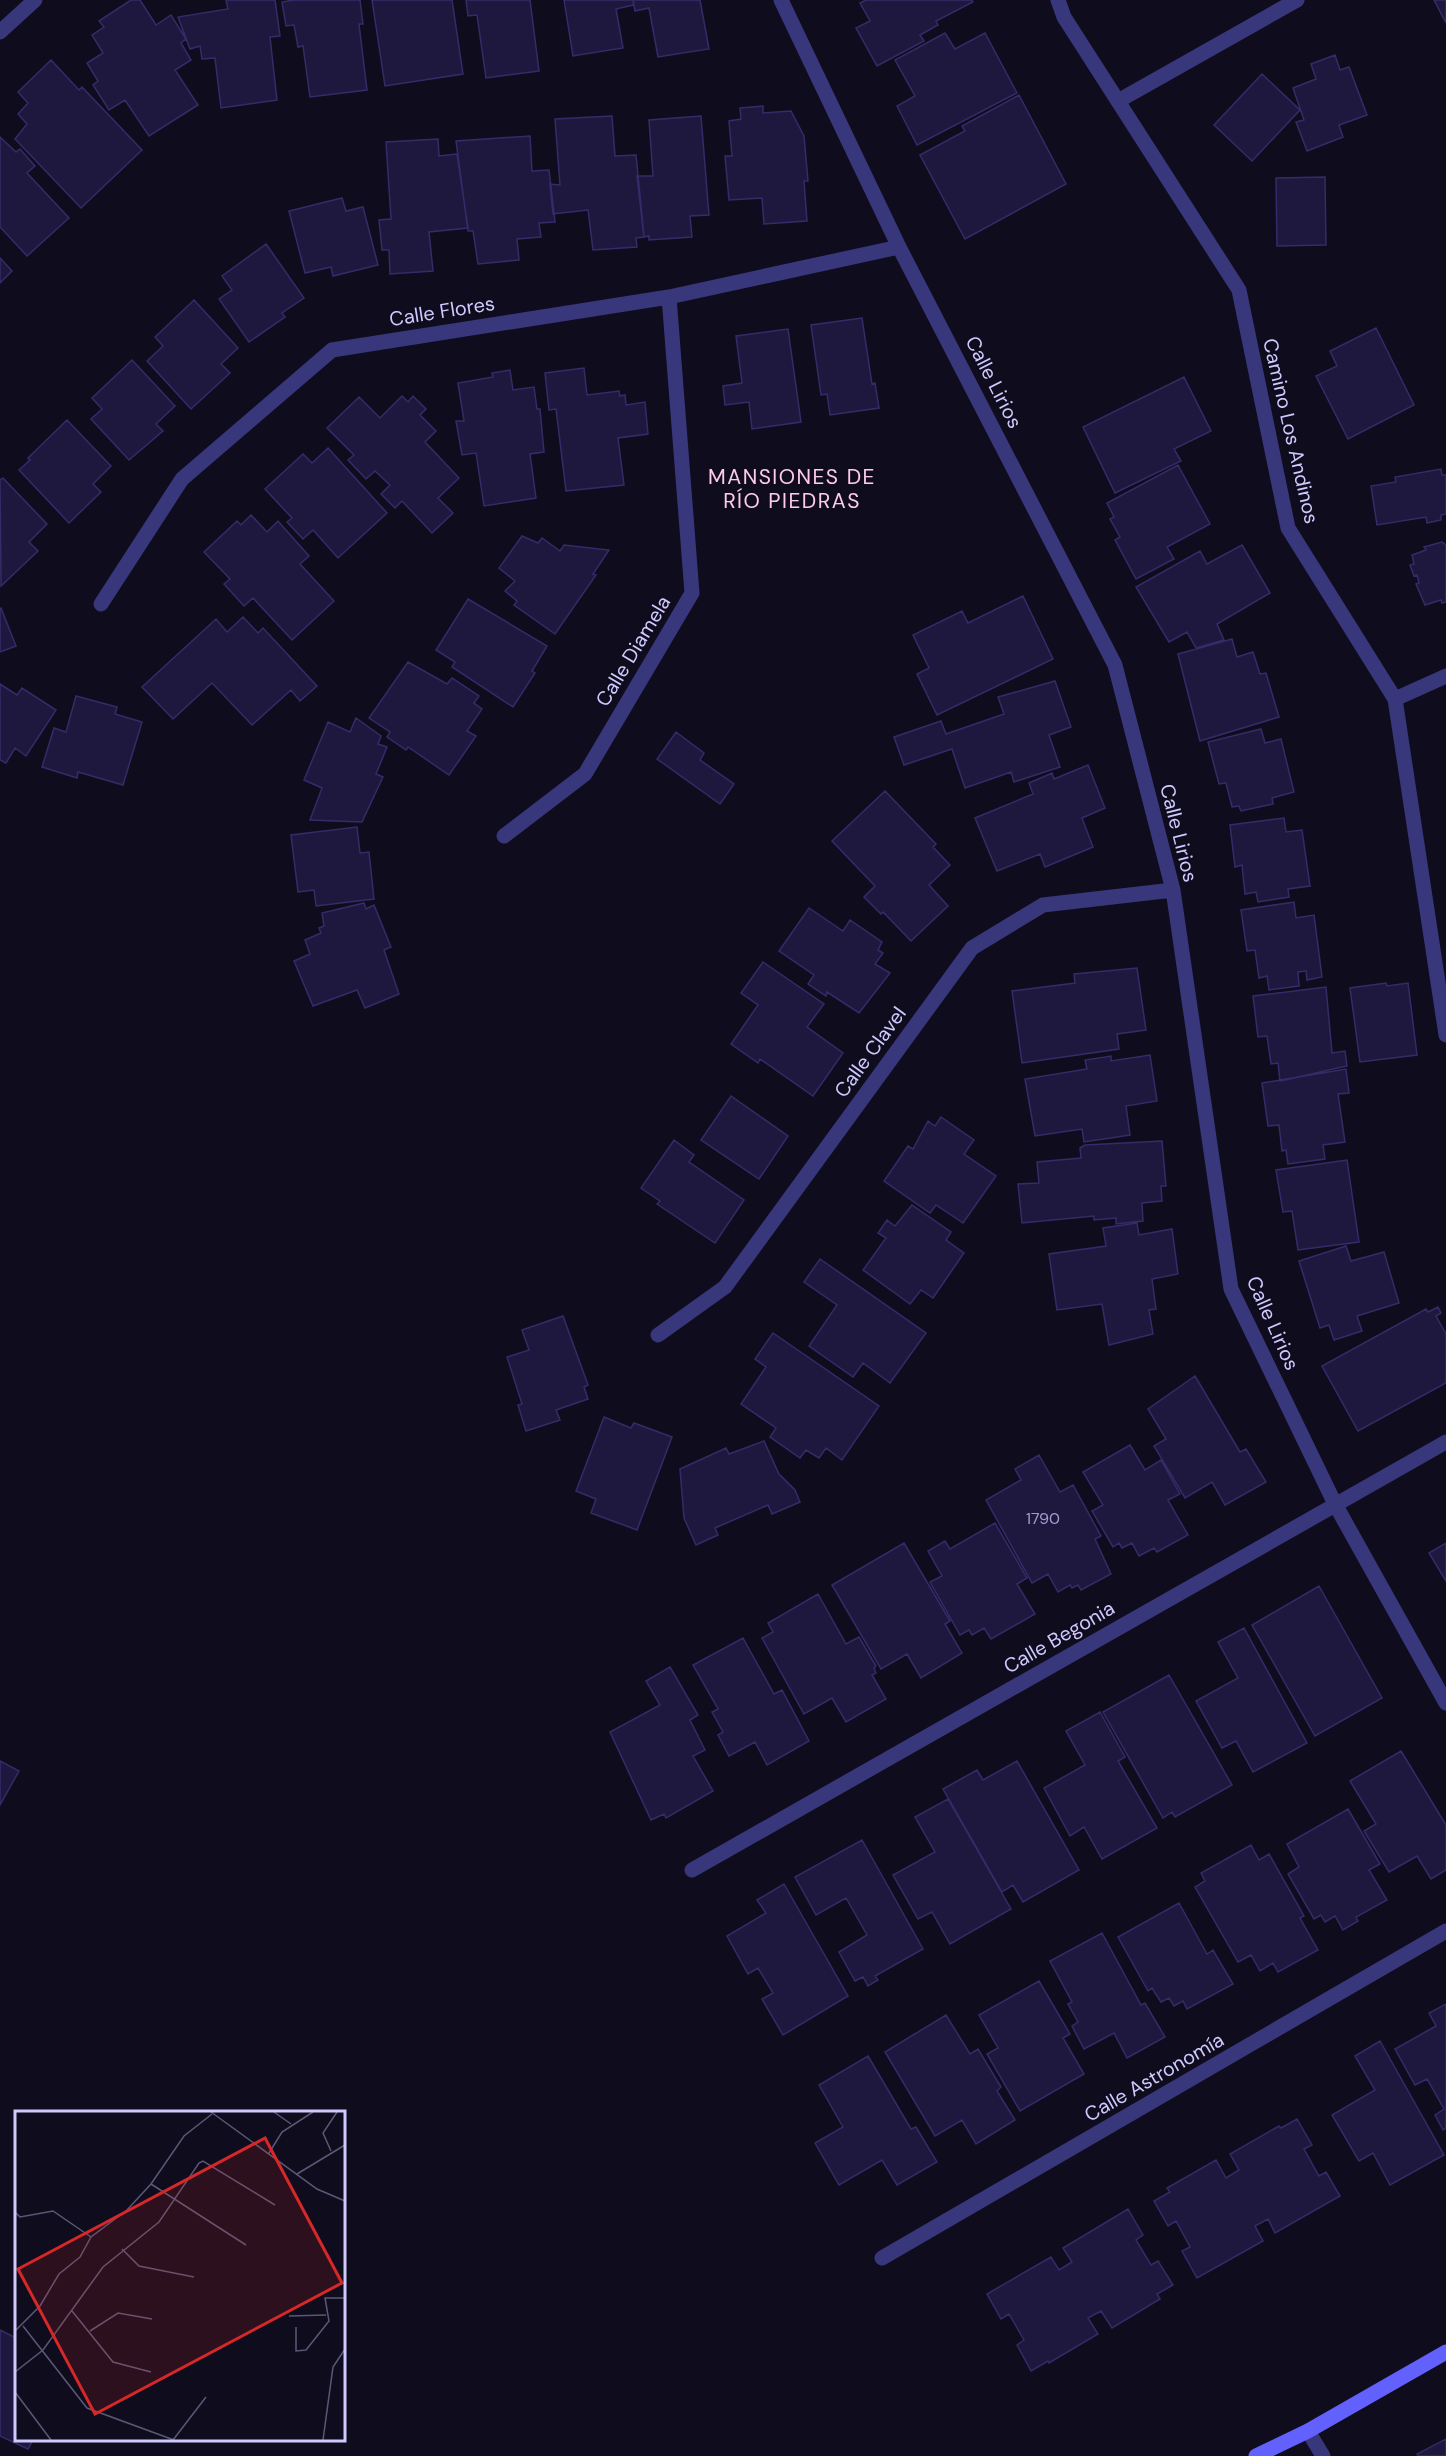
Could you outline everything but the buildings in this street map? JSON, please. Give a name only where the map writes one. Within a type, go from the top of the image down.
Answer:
[{"type":"street","points":[[0,32],[35,0]]},
{"type":"street","name":"Calle Lirios","points":[[781,0],[899,247],[1115,665],[1173,890],[1231,1289],[1335,1504],[1446,1703]]},
{"type":"street","name":"Camino Los Andinos","points":[[1058,0],[1064,17],[1239,290],[1288,528],[1395,699],[1446,1035]]},
{"type":"street","points":[[1118,101],[1297,0]]},
{"type":"street","name":"Calle Flores","points":[[101,604],[182,479],[332,350],[669,297],[899,247]]},
{"type":"street","name":"Calle Diamela","points":[[504,836],[585,774],[692,593],[669,297]]},
{"type":"street","points":[[1395,699],[1446,676]]},
{"type":"street","name":"Calle Clavel","points":[[658,1335],[725,1287],[972,948],[1043,905],[1173,890]]},
{"type":"street","name":"Calle Begonia","points":[[692,1870],[1446,1442]]},
{"type":"street","name":"Calle Astronomía","points":[[882,2258],[1446,1931]]},
{"type":"street","points":[[1256,2456],[1308,2431],[1446,2352]]},
{"type":"street","points":[[1308,2431],[1323,2456]]},
{"type":"district","name":"MANSIONES DE RÍO PIEDRAS","points":[[792,489]]}]
